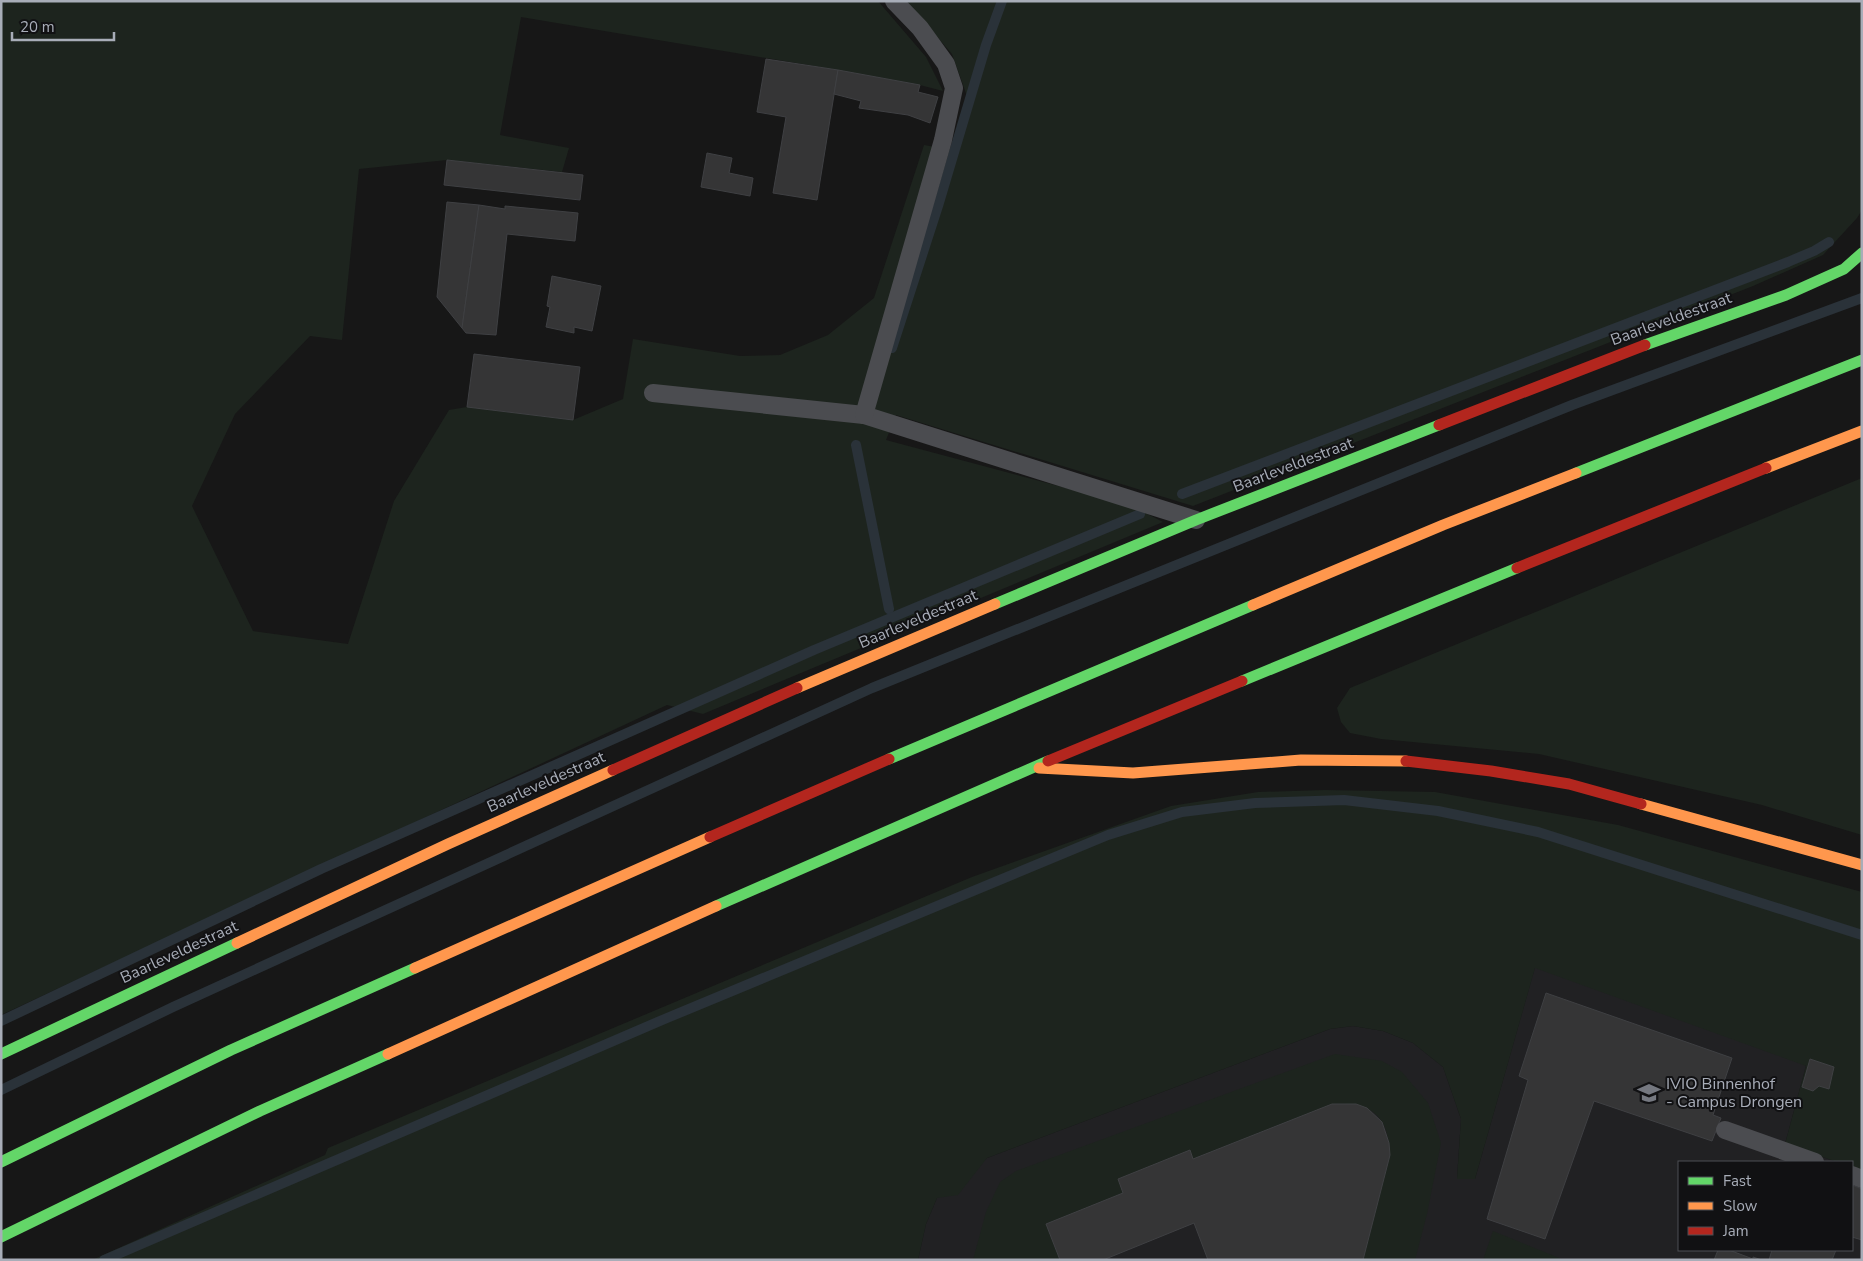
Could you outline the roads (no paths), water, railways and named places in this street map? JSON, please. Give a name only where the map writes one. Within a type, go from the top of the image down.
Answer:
[{"type":"main road","name":"Baarleveldestraat","points":[[1,1054],[448,844],[870,656],[1196,520],[1643,346],[1786,295],[1844,268],[1862,253]]},
{"type":"main road","points":[[1,1162],[231,1050],[812,791],[1434,529],[1862,360]]},
{"type":"main road","points":[[1,1237],[260,1111],[740,895],[1030,768],[1616,527],[1862,431]]},
{"type":"main road","points":[[1030,768],[1133,773],[1301,760],[1402,761],[1471,769],[1569,784],[1862,865]]},
{"type":"lane","points":[[864,415],[943,140],[954,88],[946,64],[920,28],[894,1]]},
{"type":"lane","points":[[653,393],[864,415],[1196,520]]},
{"type":"lane","points":[[1725,1130],[1812,1161]]},
{"type":"waterway","points":[[892,348],[938,206],[986,45],[1002,1]]},
{"type":"waterway","points":[[1182,494],[1788,262],[1814,251],[1829,242]]},
{"type":"waterway","points":[[1,1090],[173,1007],[872,688],[1572,405],[1862,298]]},
{"type":"waterway","points":[[856,445],[889,609]]},
{"type":"waterway","points":[[1,1021],[321,869],[814,650],[1140,514]]},
{"type":"waterway","points":[[104,1260],[667,1018],[1108,835],[1182,812],[1255,803],[1344,800],[1438,811],[1538,832],[1862,935]]},
{"type":"place","name":"IVIO Binnenhof - Campus Drongen","points":[[1649,1093]]}]
